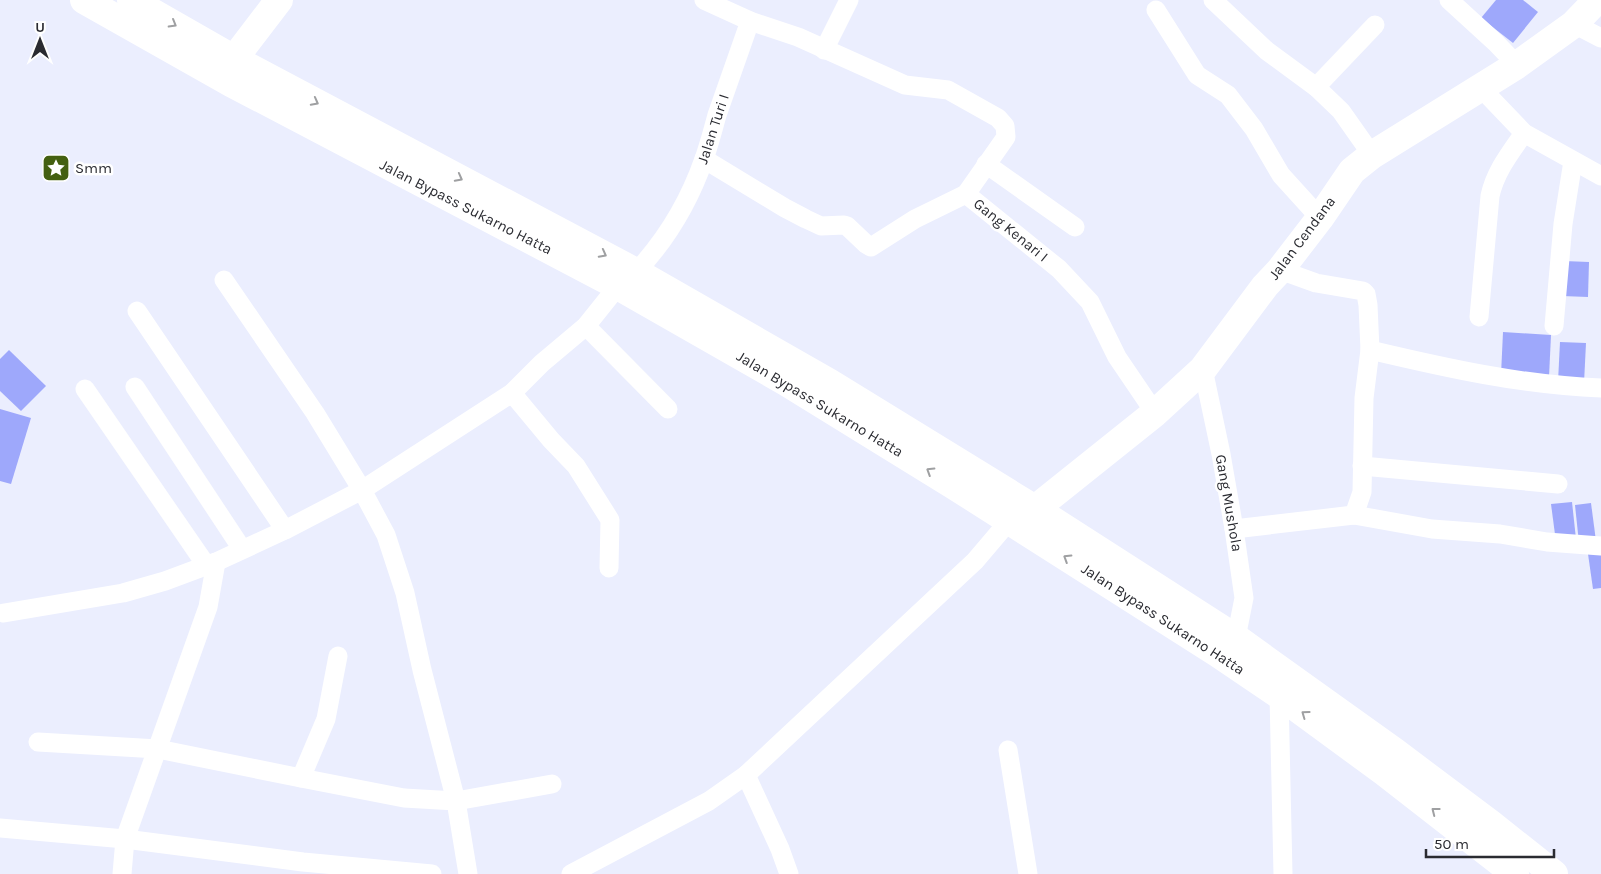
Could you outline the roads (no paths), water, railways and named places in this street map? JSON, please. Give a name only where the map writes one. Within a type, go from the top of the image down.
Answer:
[{"type":"main road","name":"Jalan Bypass Sukarno Hatta","points":[[84,0],[231,83],[627,279],[830,383],[1236,638],[1388,747],[1554,874]]},
{"type":"main road","name":"Jalan Bypass Sukarno Hatta","points":[[131,0],[627,279],[786,382],[1217,653],[1279,695],[1384,772],[1515,874]]},
{"type":"main road","points":[[234,59],[279,0]]},
{"type":"main road","name":"Jalan Cendana","points":[[1035,510],[1155,413],[1203,369],[1265,286],[1280,270],[1320,218],[1352,171],[1372,155],[1516,65],[1574,24],[1597,0]]},
{"type":"street","points":[[704,0],[750,21]]},
{"type":"street","points":[[824,50],[849,0]]},
{"type":"street","points":[[1213,0],[1267,51],[1316,87],[1340,111],[1372,155]]},
{"type":"street","points":[[1449,0],[1496,42],[1516,65]]},
{"type":"street","points":[[1156,10],[1197,75],[1228,95],[1254,129],[1281,175],[1320,218]]},
{"type":"street","name":"Jalan Turi I","points":[[4,612],[123,593],[165,581],[211,564],[285,530],[362,490],[512,393],[542,363],[586,326],[627,279],[651,256],[676,222],[704,159],[750,21]]},
{"type":"street","name":"Gang Kenari I","points":[[750,21],[798,37],[905,85],[948,90],[998,118],[1005,126],[1006,137],[966,194],[1059,269],[1090,302],[1117,357],[1155,413]]},
{"type":"street","points":[[1574,24],[1601,38]]},
{"type":"street","points":[[1316,87],[1375,25]]},
{"type":"street","points":[[1480,87],[1524,133],[1601,176]]},
{"type":"street","points":[[1480,317],[1490,196],[1497,173],[1524,133]]},
{"type":"street","points":[[704,159],[806,219],[821,226],[846,226],[872,247],[915,219],[966,194]]},
{"type":"street","points":[[1554,326],[1563,224],[1572,161]]},
{"type":"street","points":[[986,164],[1075,228]]},
{"type":"street","points":[[1280,270],[1316,283],[1365,292],[1368,305],[1370,350],[1364,398],[1362,492],[1354,515]]},
{"type":"street","points":[[224,280],[255,324],[276,359],[315,413],[362,490],[386,535],[405,593],[422,670],[456,801],[468,874]]},
{"type":"street","points":[[137,311],[285,530]]},
{"type":"street","points":[[586,326],[668,409]]},
{"type":"street","points":[[1370,350],[1450,369],[1495,377],[1601,388]]},
{"type":"street","name":"Gang Mushola","points":[[1203,369],[1221,454],[1244,598],[1236,638]]},
{"type":"street","points":[[135,387],[242,549]]},
{"type":"street","points":[[85,390],[211,564],[208,607],[125,840],[122,874]]},
{"type":"street","points":[[512,393],[551,440],[576,466],[610,520],[609,568]]},
{"type":"street","points":[[1362,466],[1558,484]]},
{"type":"street","points":[[1234,529],[1354,515],[1432,529],[1500,534],[1546,542],[1601,546]]},
{"type":"street","points":[[571,874],[709,801],[746,774],[975,561],[1009,521]]},
{"type":"street","points":[[301,778],[326,719],[338,656]]},
{"type":"street","points":[[1279,695],[1283,874]]},
{"type":"street","points":[[38,742],[158,749],[404,798],[456,801],[552,784]]},
{"type":"street","points":[[1008,750],[1028,874]]},
{"type":"street","points":[[746,774],[780,849],[789,874]]},
{"type":"street","points":[[0,828],[125,840],[303,862],[432,874]]},
{"type":"place","name":"Smm","points":[[56,168]]}]
